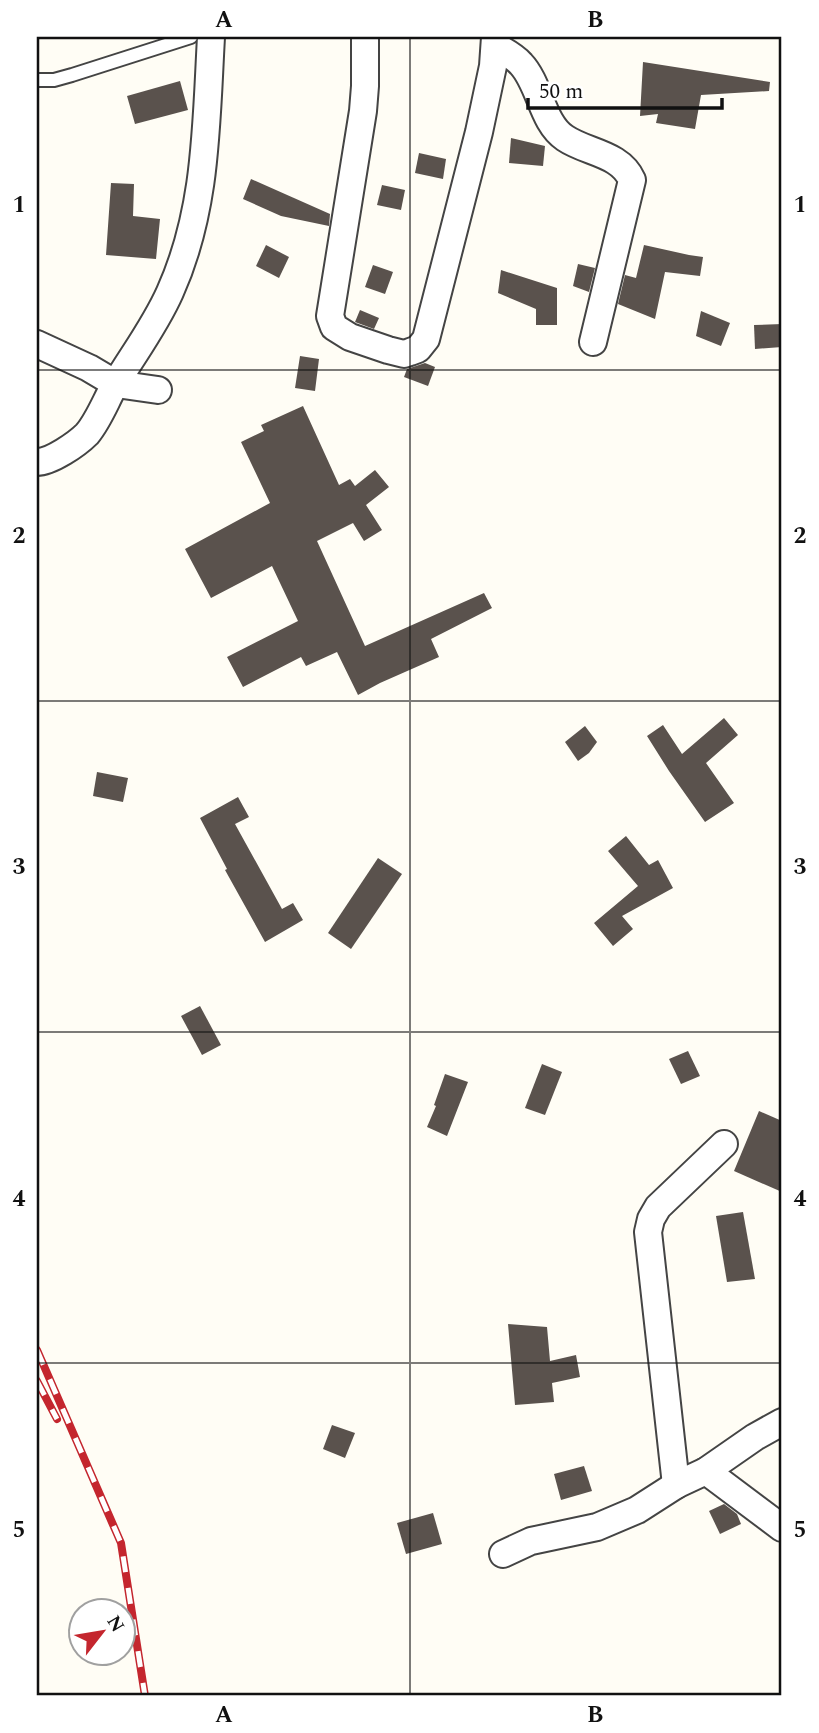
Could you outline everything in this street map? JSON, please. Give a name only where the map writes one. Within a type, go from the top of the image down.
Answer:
[{"type":"street","points":[[37,462],[45,462],[56,456],[87,433],[143,344],[170,293],[189,245],[199,199],[211,37]]},
{"type":"street","points":[[365,37],[363,111],[330,316],[334,327],[350,337],[404,354],[418,349],[426,339],[479,132],[493,66],[495,41]]},
{"type":"street","points":[[495,41],[522,64],[553,126],[564,138],[615,160],[628,171],[632,180],[593,342]]},
{"type":"street","points":[[37,344],[116,384],[158,390]]},
{"type":"street","points":[[676,1485],[648,1232],[658,1207],[724,1144]]},
{"type":"street","points":[[503,1554],[531,1541],[597,1527],[637,1510],[676,1485],[706,1471],[782,1422]]},
{"type":"street","points":[[706,1471],[782,1528]]},
{"type":"lane","points":[[37,80],[54,80],[191,37]]},
{"type":"building","points":[[643,62],[770,82],[769,91],[701,95],[695,129],[656,123],[658,114],[640,116]]},
{"type":"building","points":[[180,81],[188,110],[135,124],[127,96]]},
{"type":"building","points":[[511,138],[545,146],[543,166],[509,163]]},
{"type":"building","points":[[419,153],[446,159],[443,179],[415,173]]},
{"type":"building","points":[[251,179],[330,214],[329,226],[281,216],[243,199]]},
{"type":"building","points":[[111,183],[134,184],[133,216],[160,219],[156,259],[106,255]]},
{"type":"building","points":[[382,185],[405,190],[401,210],[377,205]]},
{"type":"building","points":[[266,245],[289,257],[279,278],[256,266]]},
{"type":"building","points":[[644,245],[703,257],[700,276],[665,272],[655,319],[618,304],[625,275],[636,278]]},
{"type":"building","points":[[578,264],[595,268],[589,292],[573,286]]},
{"type":"building","points":[[373,265],[393,272],[385,294],[365,287]]},
{"type":"building","points":[[501,270],[557,288],[557,325],[536,325],[536,309],[498,293]]},
{"type":"building","points":[[360,310],[379,318],[374,329],[355,322]]},
{"type":"building","points":[[701,311],[730,323],[721,346],[696,336]]},
{"type":"building","points":[[782,324],[782,347],[755,349],[754,325]]},
{"type":"building","points":[[300,356],[319,359],[315,391],[295,388]]},
{"type":"building","points":[[425,363],[435,367],[428,386],[404,377],[407,369]]},
{"type":"building","points":[[303,406],[339,485],[350,479],[355,486],[375,470],[389,487],[366,505],[382,530],[364,541],[353,523],[317,541],[365,646],[484,593],[492,608],[431,639],[439,657],[358,695],[337,652],[306,666],[301,657],[243,687],[227,657],[298,621],[272,566],[211,598],[185,549],[270,503],[241,442],[264,431],[261,425]]},
{"type":"building","points":[[724,718],[738,735],[706,763],[734,803],[705,822],[647,736],[663,725],[682,754]]},
{"type":"building","points":[[585,726],[597,742],[589,753],[578,761],[565,742]]},
{"type":"building","points":[[97,772],[128,778],[123,802],[93,796]]},
{"type":"building","points":[[238,797],[249,817],[235,824],[282,909],[293,903],[303,920],[265,942],[200,818]]},
{"type":"building","points":[[626,836],[649,865],[658,860],[673,888],[622,916],[633,929],[613,946],[594,923],[638,886],[608,851]]},
{"type":"building","points":[[378,858],[402,874],[351,949],[328,933]]},
{"type":"building","points":[[200,1006],[221,1045],[202,1055],[181,1016]]},
{"type":"building","points":[[688,1051],[700,1076],[681,1084],[669,1059]]},
{"type":"building","points":[[542,1064],[562,1072],[545,1115],[525,1108]]},
{"type":"building","points":[[445,1074],[468,1082],[447,1136],[427,1127]]},
{"type":"building","points":[[759,1111],[782,1121],[782,1192],[734,1171]]},
{"type":"building","points":[[743,1212],[755,1279],[727,1282],[716,1216]]},
{"type":"building","points":[[508,1324],[547,1327],[550,1361],[576,1355],[580,1377],[552,1383],[554,1402],[515,1405]]},
{"type":"building","points":[[332,1425],[355,1433],[345,1458],[323,1449]]},
{"type":"building","points":[[584,1466],[592,1491],[561,1500],[554,1474]]},
{"type":"building","points":[[724,1504],[737,1514],[741,1524],[720,1534],[709,1511]]},
{"type":"building","points":[[433,1513],[442,1544],[406,1554],[397,1523]]},
{"type":"railway","points":[[37,1350],[121,1543],[145,1696]]},
{"type":"railway","points":[[37,1381],[57,1419]]}]
